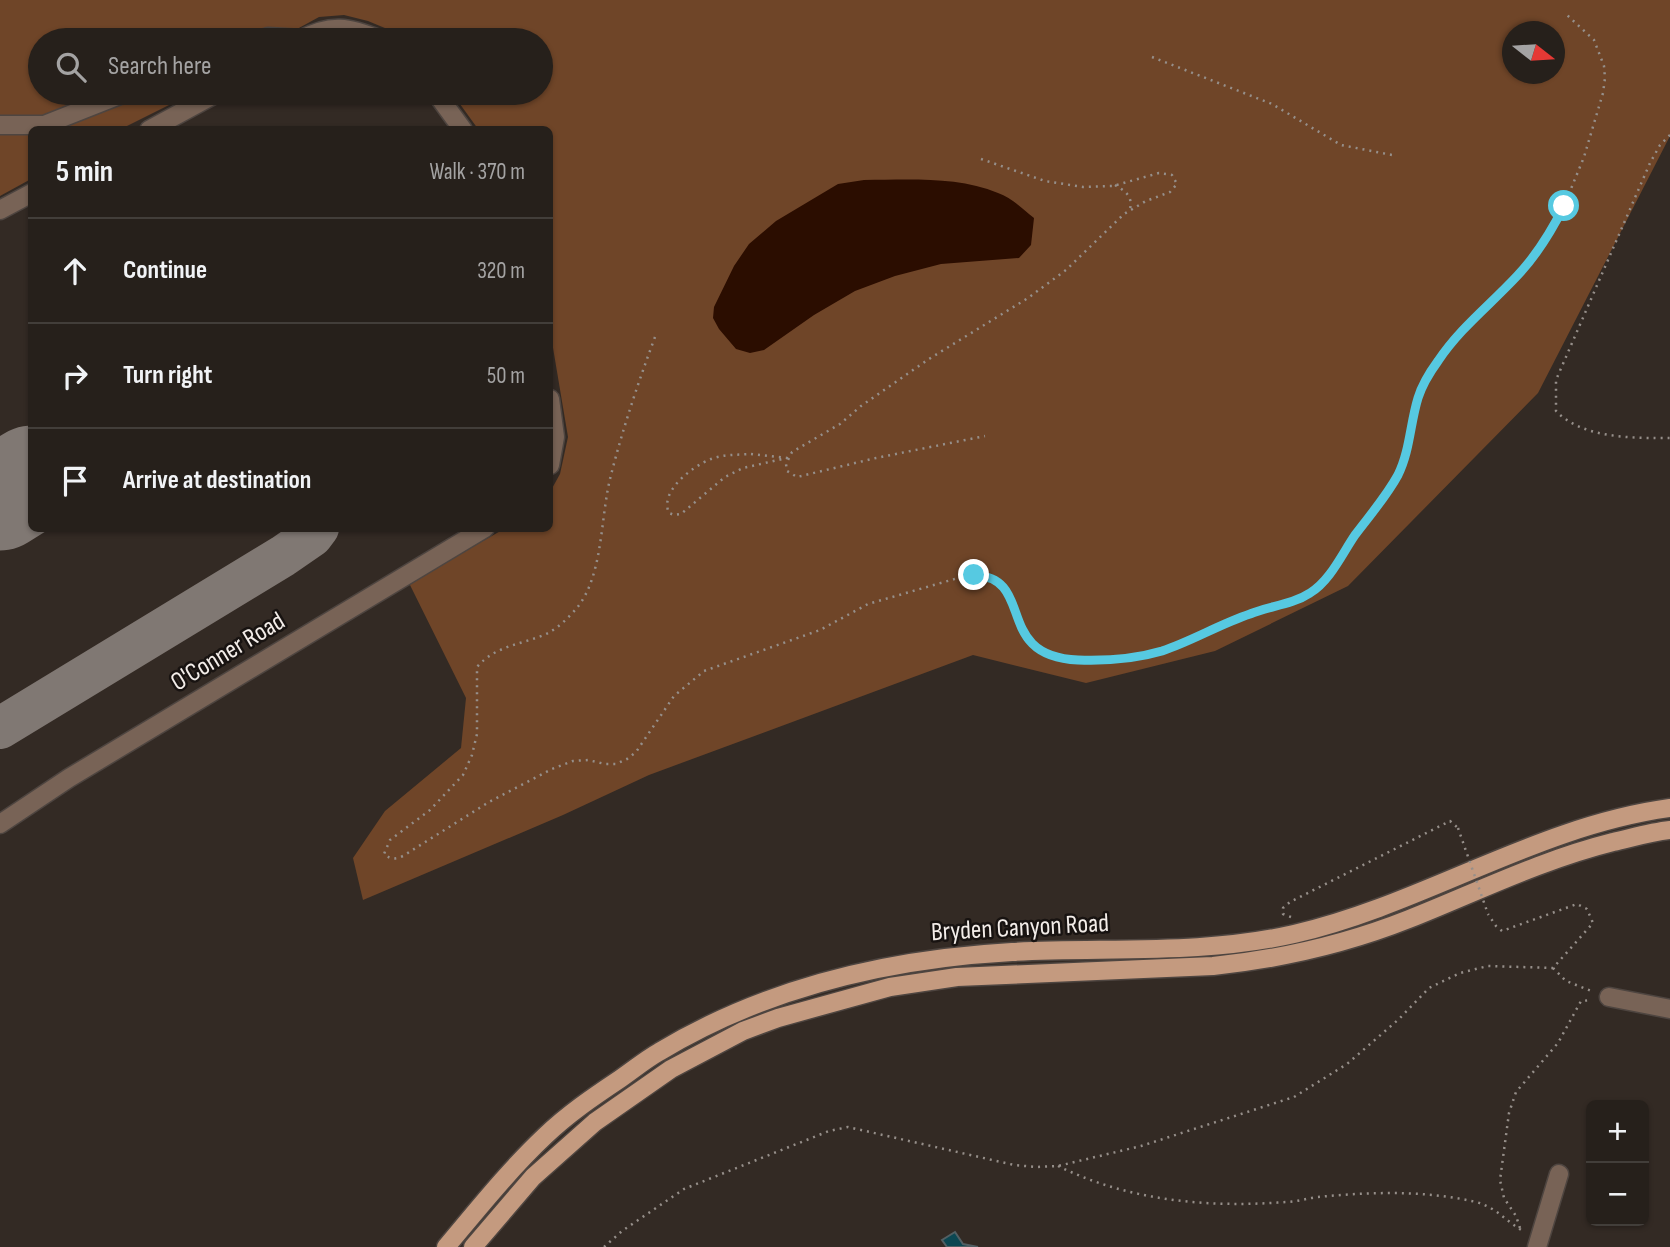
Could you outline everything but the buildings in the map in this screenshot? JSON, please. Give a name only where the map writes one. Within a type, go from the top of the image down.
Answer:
[{"type":"main road","name":"Bryden Canyon Road","points":[[446,1247],[514,1167],[572,1112],[657,1053],[698,1030],[770,999],[810,985],[894,964],[930,959],[1013,952],[1185,947],[1256,941],[1291,934],[1337,923],[1403,900],[1520,848],[1576,829],[1670,808]]},
{"type":"main road","name":"Bryden Canyon Road","points":[[473,1247],[533,1177],[595,1122],[671,1069],[743,1031],[778,1017],[890,987],[957,977],[1213,966],[1292,954],[1340,943],[1408,920],[1529,868],[1582,850],[1670,830]]},
{"type":"street","points":[[0,125],[44,125],[95,105]]},
{"type":"street","points":[[156,126],[195,105]]},
{"type":"street","points":[[445,105],[460,126]]},
{"type":"street","points":[[0,210],[28,195]]},
{"type":"street","points":[[553,422],[553,448]]},
{"type":"street","name":"O'Conner Road","points":[[0,824],[69,778],[478,532]]},
{"type":"street","points":[[1609,997],[1670,1009]]},
{"type":"street","points":[[1538,1243],[1559,1174]]},
{"type":"path","points":[[655,337],[637,385],[611,474],[593,575],[585,596],[577,608],[551,632],[498,649],[477,667],[477,734],[463,775],[430,810],[390,840],[384,854],[389,858],[403,856],[489,802],[552,769],[573,761],[616,764],[627,759],[636,752],[674,696],[704,671],[820,631],[867,604],[945,581],[974,575],[997,580],[1006,589],[1028,641],[1044,654],[1078,660],[1143,656],[1244,615],[1292,602],[1309,594],[1330,572],[1356,533],[1383,500],[1399,473],[1406,454],[1418,398],[1439,359],[1480,310],[1518,275],[1555,224],[1564,206],[1584,157],[1605,78],[1604,66],[1594,40],[1567,15]]},
{"type":"path","points":[[1152,57],[1272,104],[1341,145],[1392,155]]},
{"type":"path","points":[[1670,135],[1655,154],[1630,209],[1556,380],[1555,399],[1556,411],[1565,421],[1580,427],[1606,434],[1670,438]]},
{"type":"path","points":[[787,457],[751,454],[726,455],[710,460],[693,469],[679,482],[670,494],[666,508],[674,515],[681,514],[725,477],[743,468],[787,457],[840,424],[861,406],[929,359],[1028,298],[1066,270],[1130,209],[1175,189],[1176,180],[1172,175],[1159,173],[1115,185],[1066,186],[981,159]]},
{"type":"path","points":[[1115,185],[1127,193],[1131,201],[1130,209]]},
{"type":"path","points":[[787,457],[787,471],[797,477],[985,436]]},
{"type":"path","points":[[1299,916],[1290,917],[1283,914],[1283,908],[1450,821],[1458,828],[1489,914],[1502,931],[1577,904],[1587,909],[1592,923],[1574,947],[1553,968]]},
{"type":"path","points":[[1467,856],[1478,851]]},
{"type":"path","points":[[604,1247],[622,1231],[684,1189],[828,1131],[848,1128],[1036,1167],[1058,1166],[1141,1146],[1294,1097],[1347,1064],[1399,1020],[1429,988],[1460,973],[1489,966],[1553,968],[1566,981],[1609,997]]},
{"type":"path","points":[[1521,1230],[1516,1216],[1504,1198],[1500,1180],[1509,1113],[1516,1092],[1558,1043],[1581,1001],[1609,997]]},
{"type":"path","points":[[1058,1166],[1111,1186],[1178,1202],[1288,1202],[1315,1197],[1385,1192],[1476,1202],[1496,1209],[1538,1243]]},
{"type":"shaded area","points":[[0,0],[1670,0],[1670,136],[1538,393],[1348,586],[1215,651],[1086,683],[973,655],[649,775],[563,815],[363,900],[353,858],[385,811],[461,748],[466,698],[409,583],[499,532],[553,532],[553,487],[560,474],[568,437],[553,348],[553,126],[476,126],[461,105],[553,105],[553,28],[385,28],[344,15],[319,17],[299,28],[28,28],[28,105],[169,105],[127,126],[28,126],[28,181],[0,196]]},
{"type":"shaded area","points":[[864,180],[949,181],[998,193],[1034,218],[1031,245],[1019,258],[941,264],[895,276],[855,291],[814,315],[764,350],[750,353],[736,349],[713,318],[714,307],[734,266],[749,244],[776,221],[838,184]]},
{"type":"taxiway","points":[[0,728],[283,556],[315,532]]},
{"type":"runway","points":[[0,498],[28,480]]},
{"type":"route","points":[[974,575],[997,580],[1006,589],[1028,641],[1044,654],[1078,660],[1143,656],[1189,640],[1244,615],[1292,602],[1309,594],[1330,572],[1356,533],[1383,500],[1399,473],[1406,454],[1418,398],[1439,359],[1480,310],[1518,275],[1555,224],[1564,206]]}]
